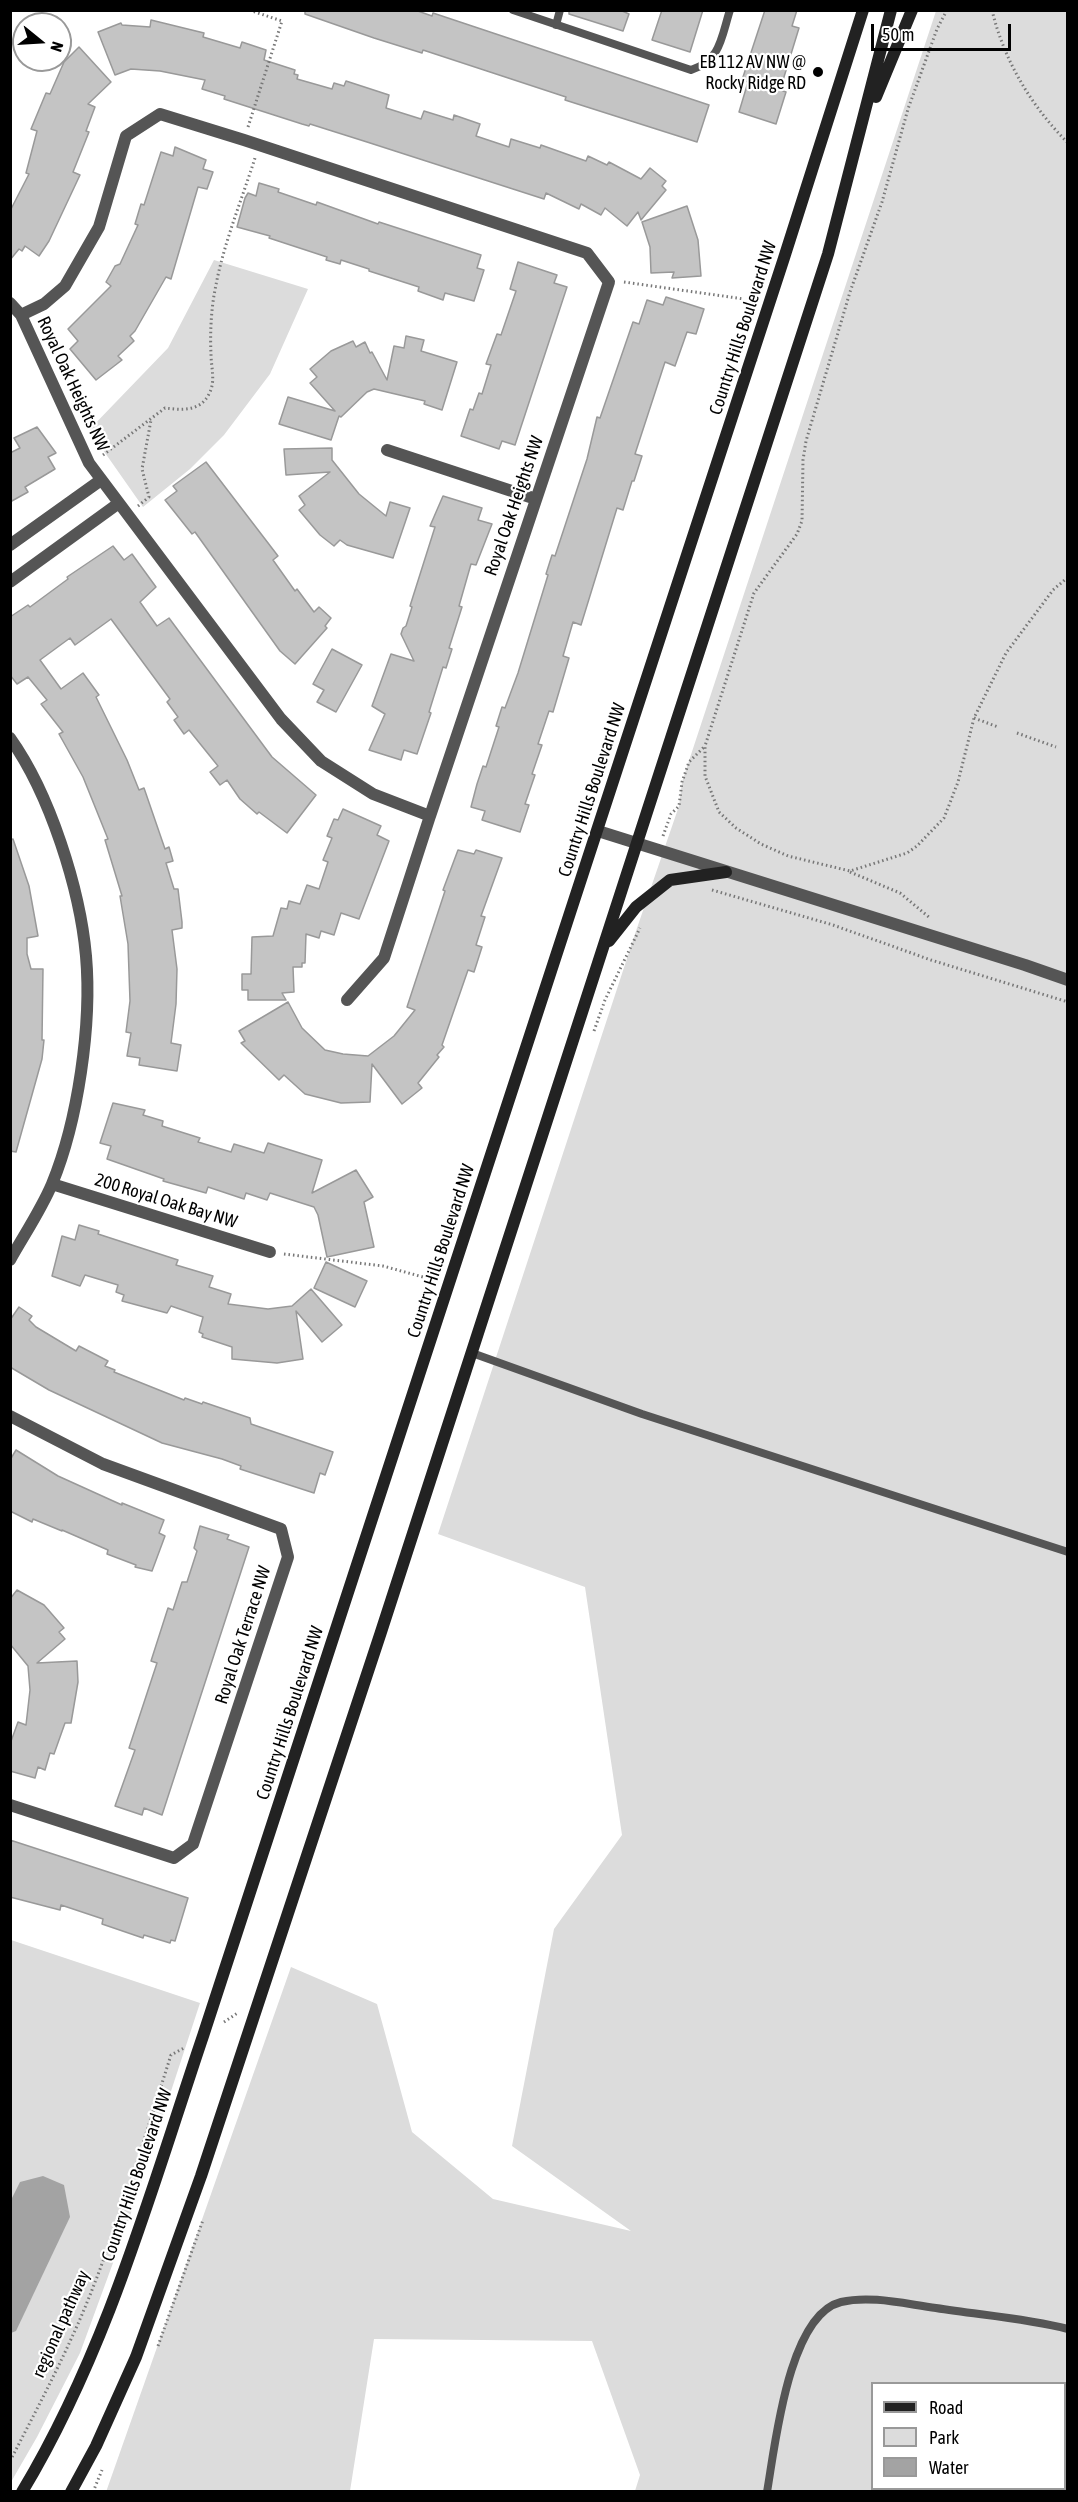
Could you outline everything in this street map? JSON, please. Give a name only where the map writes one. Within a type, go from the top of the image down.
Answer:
[{"type":"main road","name":"Country Hills Boulevard NW","points":[[22,2492],[59,2422],[116,2294],[203,2036],[598,831],[863,10]]},
{"type":"main road","points":[[71,2492],[96,2446],[136,2357],[201,2176],[261,1997],[828,254],[858,146],[891,10]]},
{"type":"main road","points":[[858,146],[886,69],[912,10]]},
{"type":"main road","points":[[603,950],[636,907],[670,880],[726,872]]},
{"type":"street","name":"Royal Oak Heights NW","points":[[10,303],[21,315],[89,462],[281,719],[321,761],[373,794],[430,816],[609,282],[587,253],[160,114],[126,136],[99,226],[64,286],[44,304],[21,315]]},
{"type":"street","points":[[387,450],[536,499]]},
{"type":"street","points":[[10,545],[101,480]]},
{"type":"street","points":[[10,582],[119,503]]},
{"type":"street","points":[[10,738],[48,807],[72,881],[86,956],[86,1026],[77,1101],[52,1184],[10,1260]]},
{"type":"street","points":[[347,1000],[384,958],[430,816]]},
{"type":"street","points":[[598,831],[1068,980]]},
{"type":"street","name":"200 Royal Oak Bay NW","points":[[52,1184],[270,1252]]},
{"type":"street","name":"Royal Oak Terrace NW","points":[[10,1416],[103,1464],[281,1529],[288,1557],[193,1844],[174,1858],[10,1805]]},
{"type":"lane","points":[[513,10],[691,70],[705,65],[716,54],[730,10]]},
{"type":"lane","points":[[556,24],[560,10]]},
{"type":"lane","points":[[472,1353],[642,1414],[1068,1552]]},
{"type":"lane","points":[[767,2492],[784,2399],[795,2356],[809,2330],[824,2311],[838,2302],[859,2299],[889,2302],[1068,2329]]},
{"type":"path","points":[[244,140],[282,21],[249,10]]},
{"type":"path","points":[[932,920],[900,893],[850,872],[788,856],[761,844],[736,828],[719,812],[712,796],[705,776],[705,746],[754,592],[797,534],[802,521],[803,460],[806,441],[850,292],[882,202],[908,109],[937,29],[948,10]]},
{"type":"path","points":[[993,10],[1004,47],[1016,74],[1034,105],[1068,143]]},
{"type":"path","points":[[89,462],[108,452],[165,408],[188,410],[203,403],[210,393],[214,376],[211,355],[214,291],[223,254],[260,145]]},
{"type":"path","points":[[609,282],[631,282],[744,299]]},
{"type":"path","points":[[128,515],[149,497],[142,469],[151,418]]},
{"type":"path","points":[[850,872],[907,853],[932,832],[944,818],[958,782],[974,718],[1006,653],[1046,598],[1068,577]]},
{"type":"path","points":[[974,718],[998,727]]},
{"type":"path","points":[[1017,733],[1056,747]]},
{"type":"path","points":[[670,814],[679,806],[682,782],[689,762],[705,746]]},
{"type":"path","points":[[709,889],[833,925],[931,960],[1068,1002]]},
{"type":"path","points":[[638,934],[641,926]]},
{"type":"path","points":[[270,1252],[383,1266],[423,1278]]},
{"type":"path","name":"regional pathway","points":[[10,2460],[62,2359],[108,2249],[171,2055],[261,1997]]},
{"type":"green space","points":[[936,11],[1067,11],[1067,2491],[635,2491],[640,2475],[592,2341],[374,2339],[350,2491],[106,2492],[291,1967],[377,2004],[412,2132],[493,2199],[631,2231],[512,2146],[554,1929],[622,1835],[585,1587],[438,1534],[679,806],[682,782]]},
{"type":"green space","points":[[214,260],[308,289],[270,374],[224,435],[190,469],[143,507],[89,430],[168,348]]},
{"type":"green space","points":[[11,1940],[200,2003],[128,2222],[80,2353],[11,2482]]},
{"type":"water","points":[[43,2176],[64,2185],[70,2217],[16,2331],[11,2333],[11,2200],[20,2182]]},
{"type":"building","points":[[305,10],[415,10],[432,16],[433,13],[709,105],[697,142],[565,100],[566,97],[423,50],[422,53],[374,38],[305,14]]},
{"type":"building","points":[[569,10],[620,10],[629,14],[623,31],[569,14]]},
{"type":"building","points":[[662,10],[703,10],[690,52],[652,40]]},
{"type":"building","points":[[765,10],[797,10],[792,26],[799,28],[780,90],[786,92],[776,124],[739,112],[748,82],[742,80]]},
{"type":"building","points":[[151,20],[204,33],[203,37],[240,48],[242,42],[266,50],[264,60],[295,70],[294,74],[298,75],[297,79],[332,89],[334,83],[344,86],[346,81],[389,95],[386,108],[421,119],[424,111],[453,120],[454,115],[480,124],[476,136],[509,147],[511,139],[540,148],[541,145],[586,161],[588,156],[607,165],[609,162],[641,179],[650,168],[666,181],[662,186],[666,190],[641,220],[638,212],[627,226],[605,208],[601,215],[581,204],[579,209],[546,193],[544,199],[224,99],[225,96],[202,89],[205,80],[160,71],[131,69],[115,75],[98,32],[121,23],[122,25],[150,27]]},
{"type":"building","points":[[79,47],[111,82],[88,104],[95,107],[86,131],[89,132],[73,172],[80,175],[49,241],[39,256],[25,246],[22,251],[19,249],[10,260],[10,211],[29,174],[26,173],[37,131],[31,129],[46,93],[50,94],[60,72],[72,72],[72,54]]},
{"type":"building","points":[[175,147],[206,160],[203,169],[213,172],[207,189],[198,187],[171,279],[166,277],[130,336],[134,341],[118,356],[122,360],[96,380],[70,349],[78,341],[68,329],[111,286],[106,282],[115,266],[120,264],[138,225],[135,224],[141,204],[144,205],[161,152],[173,156]]},
{"type":"building","points":[[259,183],[316,205],[317,202],[378,224],[379,222],[481,255],[477,268],[484,270],[474,301],[445,293],[443,300],[418,291],[419,287],[369,271],[369,269],[341,260],[340,264],[326,260],[327,257],[269,238],[270,236],[237,227],[245,198],[248,193],[256,196]]},
{"type":"building","points":[[687,206],[698,240],[701,276],[672,278],[674,272],[651,273],[650,247],[642,222]]},
{"type":"building","points":[[518,262],[557,275],[554,283],[567,287],[515,445],[502,441],[499,449],[461,436],[470,409],[473,410],[479,393],[482,394],[491,365],[486,364],[497,334],[501,335],[516,291],[510,289]]},
{"type":"building","points":[[666,297],[704,309],[696,334],[687,332],[675,366],[665,362],[635,454],[642,456],[634,481],[632,481],[623,510],[617,508],[581,625],[573,622],[563,656],[569,658],[553,712],[549,711],[538,744],[542,745],[532,774],[535,775],[525,804],[529,805],[520,832],[482,820],[485,811],[471,807],[477,784],[483,766],[486,767],[499,727],[496,726],[502,707],[505,708],[518,673],[552,555],[555,556],[587,459],[597,417],[600,418],[633,322],[639,324],[647,300],[663,305]]},
{"type":"building","points":[[406,336],[424,340],[421,351],[457,362],[442,410],[424,404],[425,401],[374,389],[367,392],[341,417],[339,416],[331,440],[279,424],[288,397],[335,411],[310,383],[317,377],[310,369],[331,351],[353,341],[356,347],[365,342],[387,380],[394,346],[404,348]]},
{"type":"building","points":[[37,427],[56,453],[48,457],[55,469],[25,487],[28,492],[10,502],[10,453],[20,448],[14,438]]},
{"type":"building","points":[[332,448],[332,460],[359,494],[386,516],[390,502],[410,508],[393,558],[347,545],[340,540],[334,546],[320,535],[299,510],[305,505],[299,496],[330,472],[286,475],[284,449]]},
{"type":"building","points":[[206,462],[278,556],[273,560],[295,591],[297,589],[314,612],[319,607],[331,618],[325,626],[327,628],[295,664],[280,651],[195,532],[192,534],[165,500],[177,491],[173,486]]},
{"type":"building","points":[[443,496],[482,508],[478,520],[492,524],[476,565],[471,564],[459,606],[462,607],[449,648],[452,649],[446,668],[443,667],[417,754],[404,750],[401,760],[369,750],[385,714],[372,706],[391,654],[414,661],[401,634],[406,626],[435,527],[430,526]]},
{"type":"building","points":[[113,546],[124,560],[132,554],[156,587],[140,602],[157,626],[169,618],[272,757],[316,795],[287,833],[259,812],[257,814],[240,799],[227,780],[220,785],[210,772],[218,766],[189,730],[184,734],[174,720],[178,717],[167,702],[170,699],[111,619],[75,645],[70,638],[40,660],[61,689],[83,673],[99,695],[96,697],[139,790],[144,788],[165,849],[169,847],[173,861],[166,863],[174,889],[178,889],[182,922],[182,928],[172,930],[177,969],[176,1004],[171,1043],[181,1045],[177,1071],[139,1065],[140,1058],[127,1056],[131,1033],[126,1032],[130,1001],[128,944],[120,896],[122,896],[105,840],[108,839],[83,777],[59,734],[63,732],[41,704],[47,700],[28,677],[17,684],[10,675],[10,617],[28,605],[30,607],[68,579],[67,577]]},
{"type":"building","points":[[332,649],[362,665],[336,712],[317,702],[324,690],[313,684]]},
{"type":"building","points":[[343,809],[381,826],[377,835],[389,841],[359,919],[341,913],[334,935],[321,931],[319,938],[306,934],[305,963],[302,963],[302,967],[293,967],[294,992],[282,993],[286,1000],[248,1000],[248,990],[242,990],[242,974],[251,974],[252,937],[273,936],[281,908],[287,909],[289,901],[300,904],[307,885],[319,889],[328,862],[323,860],[332,838],[327,836],[334,819],[338,820]]},
{"type":"building","points":[[13,839],[29,886],[38,936],[27,938],[27,954],[31,969],[43,969],[42,1040],[44,1040],[42,1059],[16,1152],[10,1151],[10,840]]},
{"type":"building","points":[[458,850],[474,854],[476,850],[502,858],[481,916],[485,917],[476,945],[482,947],[474,972],[468,970],[442,1045],[444,1047],[437,1055],[439,1057],[418,1083],[422,1088],[402,1104],[372,1064],[370,1102],[341,1103],[305,1094],[284,1075],[279,1080],[241,1043],[245,1041],[239,1031],[288,1002],[302,1028],[325,1050],[368,1056],[394,1036],[415,1010],[407,1007],[445,891],[443,890]]},
{"type":"building","points":[[113,1103],[145,1110],[143,1115],[163,1121],[162,1126],[200,1138],[198,1142],[231,1152],[234,1144],[264,1153],[268,1143],[322,1160],[312,1193],[356,1170],[373,1197],[364,1202],[374,1247],[327,1257],[318,1215],[314,1207],[270,1193],[267,1200],[246,1193],[244,1199],[208,1187],[206,1193],[163,1181],[164,1179],[107,1159],[111,1146],[100,1143]]},
{"type":"building","points":[[79,1225],[99,1231],[98,1234],[178,1260],[176,1265],[213,1276],[209,1287],[231,1294],[228,1304],[268,1309],[292,1306],[311,1289],[342,1325],[322,1342],[296,1311],[303,1359],[277,1363],[232,1359],[232,1347],[202,1337],[203,1334],[199,1332],[203,1317],[171,1306],[167,1313],[122,1301],[124,1295],[116,1292],[118,1285],[85,1275],[80,1286],[52,1276],[62,1236],[75,1240]]},
{"type":"building","points":[[326,1262],[367,1281],[355,1307],[314,1288]]},
{"type":"building","points":[[19,1307],[32,1316],[29,1320],[36,1327],[76,1351],[79,1346],[108,1361],[105,1366],[115,1370],[114,1372],[184,1400],[185,1398],[202,1404],[203,1402],[250,1418],[251,1424],[333,1452],[325,1475],[320,1473],[314,1493],[240,1469],[241,1466],[222,1459],[162,1443],[49,1390],[10,1367],[10,1320]]},
{"type":"building","points":[[16,1450],[58,1476],[122,1505],[122,1503],[164,1520],[159,1533],[165,1536],[152,1571],[135,1567],[136,1565],[107,1554],[108,1550],[33,1519],[32,1522],[10,1511],[10,1460]]},
{"type":"building","points":[[200,1526],[229,1535],[227,1539],[249,1547],[162,1815],[144,1808],[142,1815],[115,1806],[135,1750],[129,1748],[157,1663],[151,1661],[168,1608],[173,1610],[182,1582],[187,1582],[197,1551],[194,1548]]},
{"type":"building","points":[[17,1590],[44,1605],[64,1628],[59,1632],[65,1639],[37,1663],[77,1661],[78,1682],[71,1723],[65,1723],[54,1754],[50,1753],[45,1770],[38,1767],[35,1778],[10,1771],[10,1744],[18,1722],[26,1725],[30,1690],[28,1666],[10,1644],[10,1599]]},
{"type":"building","points":[[10,1840],[188,1898],[175,1941],[171,1940],[170,1943],[144,1935],[143,1938],[102,1924],[103,1919],[61,1905],[60,1910],[10,1897]]},
{"type":"place","name":"EB 112 AV NW @ Rocky Ridge RD","points":[[818,72]]}]
